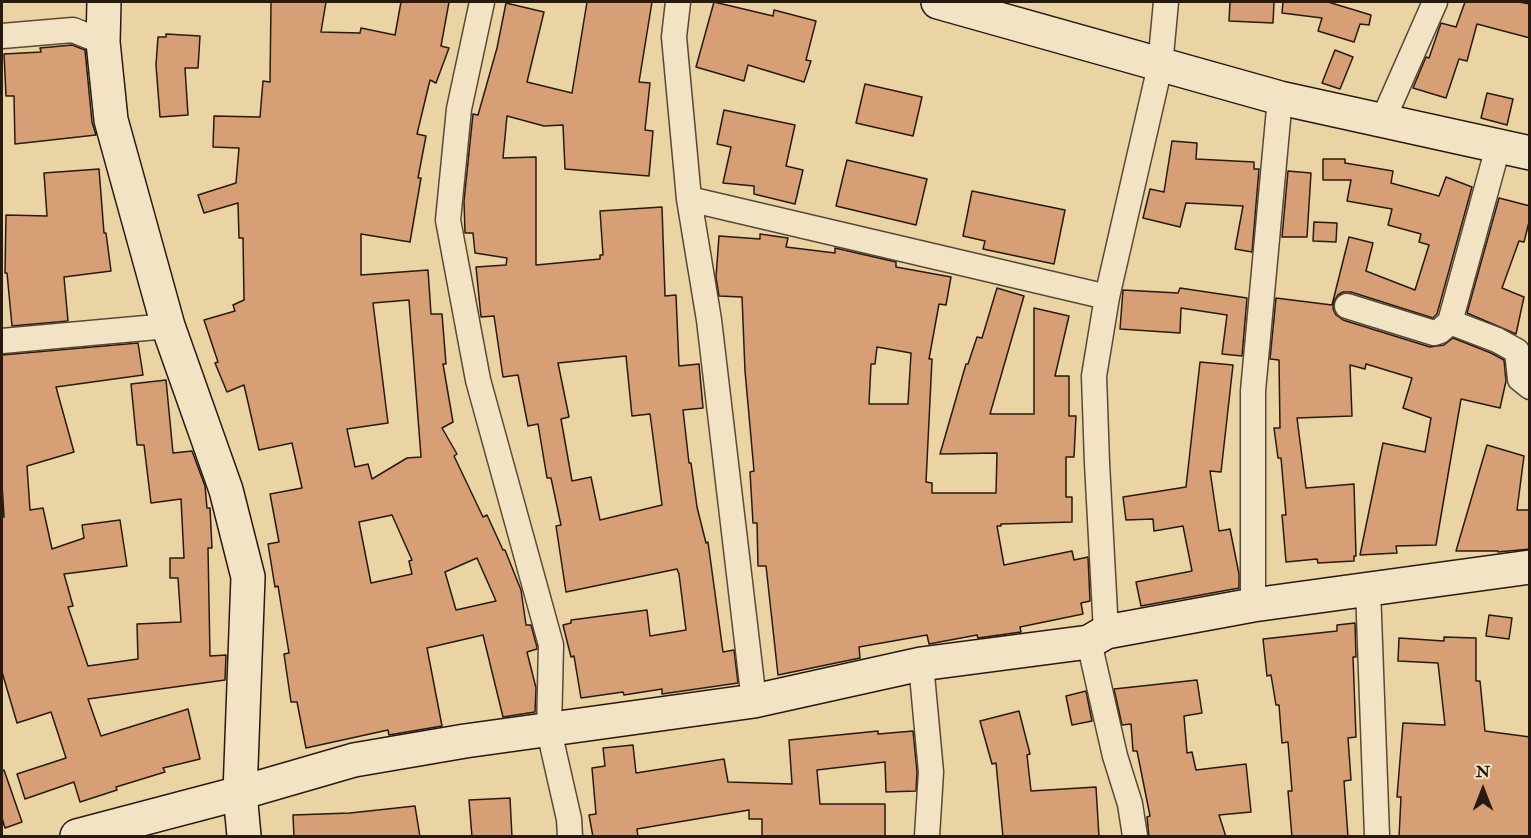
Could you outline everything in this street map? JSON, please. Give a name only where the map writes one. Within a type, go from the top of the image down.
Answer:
[{"type":"street","points":[[104,2],[103,42],[111,120],[168,326],[226,490],[248,577],[240,793],[244,837]]},
{"type":"street","points":[[482,2],[459,109],[448,220],[478,380],[551,645],[549,731],[569,819],[570,837]]},
{"type":"street","points":[[678,2],[674,37],[689,199],[709,320],[754,701]]},
{"type":"street","points":[[938,2],[1280,98],[1514,150],[1450,322],[1434,333],[1347,306]]},
{"type":"street","points":[[1135,837],[1130,804],[1115,756],[1098,637],[1094,376],[1107,297],[1160,66],[1166,2]]},
{"type":"street","points":[[1382,122],[1435,2]]},
{"type":"street","points":[[2,36],[73,30],[103,42]]},
{"type":"street","points":[[1253,605],[1253,391],[1280,98]]},
{"type":"street","points":[[689,199],[1107,297]]},
{"type":"street","points":[[1450,322],[1497,340],[1516,351],[1520,379],[1530,387]]},
{"type":"street","points":[[2,341],[168,326]]},
{"type":"street","points":[[77,837],[354,760],[465,741],[754,701],[921,664],[1098,637],[1253,605],[1530,567]]},
{"type":"street","points":[[1368,589],[1377,837]]},
{"type":"street","points":[[921,664],[931,772],[927,837]]},
{"type":"building","points":[[271,2],[326,2],[321,32],[360,33],[361,28],[395,35],[401,2],[449,2],[441,46],[449,48],[436,83],[430,80],[417,134],[426,136],[410,242],[361,234],[361,275],[428,270],[431,314],[442,314],[446,364],[443,364],[453,422],[442,428],[457,454],[454,456],[483,517],[487,515],[505,550],[521,590],[526,625],[531,625],[537,647],[527,652],[536,688],[535,712],[503,717],[483,635],[427,648],[442,726],[389,735],[388,730],[306,748],[297,702],[291,702],[284,654],[289,653],[278,586],[275,587],[268,544],[279,542],[270,494],[302,488],[292,443],[259,450],[244,385],[227,392],[215,363],[218,362],[204,320],[235,311],[233,305],[244,300],[243,238],[239,238],[238,203],[204,213],[198,195],[236,183],[239,148],[213,147],[214,116],[260,117],[263,81],[270,82]],"holes":[[[409,300],[421,457],[407,458],[372,479],[368,464],[355,467],[347,429],[388,423],[373,303]],[[392,515],[412,560],[409,561],[412,574],[371,583],[359,522]],[[477,558],[496,601],[456,610],[445,572]]]},
{"type":"building","points":[[587,2],[652,2],[639,82],[650,83],[645,130],[653,131],[649,176],[565,169],[563,125],[544,126],[507,116],[503,158],[536,157],[536,265],[600,259],[600,255],[603,255],[600,211],[662,207],[665,296],[676,295],[679,366],[699,364],[703,408],[683,410],[689,463],[691,463],[697,507],[706,543],[708,542],[723,652],[734,650],[738,683],[662,694],[662,689],[581,698],[574,656],[571,657],[563,625],[571,623],[571,620],[647,610],[650,636],[686,630],[677,569],[566,592],[556,526],[561,525],[551,478],[547,478],[538,424],[528,426],[518,375],[503,377],[494,316],[481,317],[476,267],[506,265],[507,258],[475,253],[473,233],[465,233],[464,201],[473,114],[478,115],[497,48],[506,3],[544,12],[527,82],[572,93]],"holes":[[[626,356],[632,416],[650,414],[662,505],[600,520],[591,477],[572,481],[561,419],[569,417],[558,363]]]},
{"type":"building","points":[[714,2],[773,16],[774,10],[816,21],[806,60],[811,61],[804,82],[748,65],[744,81],[696,67]]},
{"type":"building","points":[[1230,2],[1274,2],[1273,23],[1229,21]]},
{"type":"building","points":[[1283,2],[1328,2],[1371,15],[1369,25],[1360,24],[1354,42],[1318,31],[1322,18],[1282,13]]},
{"type":"building","points":[[1465,2],[1530,4],[1530,38],[1477,24],[1467,61],[1459,59],[1446,98],[1413,88],[1426,57],[1429,58],[1441,23],[1456,27]]},
{"type":"building","points":[[166,34],[200,36],[198,68],[185,68],[188,115],[160,117],[156,65],[158,37],[166,37]]},
{"type":"building","points":[[72,45],[85,50],[92,122],[96,135],[15,144],[14,96],[6,96],[4,54],[41,52],[40,48]]},
{"type":"building","points":[[1335,50],[1353,57],[1340,89],[1322,83]]},
{"type":"building","points":[[865,84],[922,97],[913,136],[856,123]]},
{"type":"building","points":[[1487,93],[1513,99],[1507,125],[1481,118]]},
{"type":"building","points":[[724,110],[795,125],[786,166],[803,170],[795,204],[754,194],[754,186],[723,183],[731,147],[717,144]]},
{"type":"building","points":[[1172,141],[1197,143],[1196,159],[1254,162],[1254,169],[1259,169],[1252,252],[1235,249],[1243,206],[1186,203],[1180,227],[1143,218],[1150,189],[1164,192]]},
{"type":"building","points":[[1323,159],[1345,159],[1345,163],[1393,171],[1391,183],[1439,196],[1446,177],[1472,187],[1437,314],[1433,318],[1351,292],[1338,295],[1333,309],[1336,315],[1343,320],[1430,347],[1444,345],[1453,338],[1491,353],[1504,360],[1506,381],[1500,408],[1461,399],[1436,545],[1396,546],[1397,553],[1360,555],[1383,443],[1425,452],[1431,418],[1403,408],[1412,378],[1366,364],[1365,369],[1350,365],[1352,416],[1297,418],[1306,488],[1354,484],[1356,556],[1354,556],[1354,561],[1318,563],[1317,559],[1286,562],[1282,515],[1286,515],[1281,458],[1278,458],[1274,428],[1280,428],[1279,360],[1270,359],[1276,298],[1332,305],[1349,237],[1373,243],[1366,271],[1415,290],[1429,245],[1419,242],[1421,234],[1388,225],[1392,209],[1347,201],[1351,180],[1323,180]]},
{"type":"building","points":[[847,160],[927,179],[916,225],[836,206]]},
{"type":"building","points":[[99,169],[104,233],[106,233],[111,271],[64,277],[68,321],[12,326],[7,273],[5,273],[6,215],[47,216],[44,173]]},
{"type":"building","points":[[1288,171],[1311,173],[1307,237],[1282,237]]},
{"type":"building","points":[[972,191],[1065,210],[1054,264],[983,249],[985,241],[963,236]]},
{"type":"building","points":[[1499,198],[1530,206],[1530,218],[1524,242],[1519,241],[1502,288],[1524,297],[1516,334],[1467,313]]},
{"type":"building","points":[[1314,222],[1337,223],[1336,242],[1313,241]]},
{"type":"building","points":[[760,234],[788,238],[786,247],[835,253],[835,248],[896,262],[896,267],[951,277],[946,305],[939,304],[929,359],[932,359],[926,482],[932,483],[932,493],[996,493],[997,453],[940,454],[966,364],[968,364],[977,337],[982,338],[997,288],[1024,296],[990,414],[1034,414],[1034,308],[1069,316],[1055,376],[1069,376],[1069,416],[1076,416],[1074,457],[1066,457],[1066,497],[1072,497],[1072,522],[997,526],[1004,565],[1072,551],[1074,560],[1088,557],[1090,601],[1081,603],[1083,614],[1020,627],[1021,632],[978,638],[977,635],[929,644],[927,635],[859,647],[860,658],[778,675],[766,566],[758,566],[757,523],[753,523],[750,472],[754,471],[745,371],[742,297],[719,296],[716,277],[719,236],[760,239]],"holes":[[[877,347],[911,353],[908,404],[869,404],[871,364],[875,364]]]},
{"type":"building","points":[[1180,288],[1247,298],[1242,356],[1222,354],[1227,315],[1181,308],[1180,333],[1120,329],[1123,290],[1178,293]]},
{"type":"building","points":[[138,343],[143,375],[56,387],[74,452],[27,466],[30,510],[43,508],[52,549],[84,538],[82,525],[120,520],[127,566],[64,574],[73,606],[68,607],[88,666],[138,659],[137,624],[181,622],[178,578],[170,578],[170,558],[184,558],[181,499],[151,503],[144,445],[137,445],[131,384],[166,380],[173,453],[192,451],[205,486],[207,508],[210,508],[212,548],[208,548],[210,656],[226,655],[225,680],[88,699],[101,736],[188,709],[200,759],[163,768],[165,772],[116,787],[117,790],[80,802],[74,782],[25,799],[17,774],[66,758],[51,712],[17,723],[2,672],[2,517],[4,517],[2,355]]},
{"type":"building","points":[[1200,362],[1233,365],[1221,472],[1210,471],[1219,531],[1230,529],[1239,574],[1239,588],[1141,606],[1136,582],[1192,571],[1183,526],[1154,531],[1153,519],[1126,520],[1123,497],[1186,487]]},
{"type":"building","points":[[1487,445],[1524,456],[1517,510],[1530,510],[1530,549],[1498,552],[1456,551]]},
{"type":"building","points":[[1489,615],[1512,618],[1509,639],[1486,636]]},
{"type":"building","points":[[1355,623],[1356,657],[1353,657],[1356,737],[1348,738],[1351,780],[1344,781],[1348,837],[1292,837],[1288,791],[1292,791],[1288,742],[1282,743],[1279,705],[1276,705],[1271,675],[1267,676],[1263,639],[1337,631],[1337,625]]},
{"type":"building","points":[[1444,637],[1476,638],[1476,681],[1480,681],[1485,731],[1530,737],[1530,837],[1399,837],[1401,797],[1397,797],[1403,723],[1445,725],[1438,663],[1398,661],[1399,638],[1444,641]]},
{"type":"building","points":[[1197,680],[1202,713],[1184,716],[1187,753],[1192,752],[1196,770],[1246,764],[1251,812],[1219,815],[1226,837],[1149,837],[1147,817],[1150,816],[1137,751],[1133,751],[1131,724],[1122,725],[1114,689]]},
{"type":"building","points":[[1086,691],[1092,721],[1072,725],[1066,696]]},
{"type":"building","points":[[1019,711],[1030,754],[1027,755],[1031,791],[1096,787],[1099,837],[1003,837],[996,763],[992,764],[980,721]]},
{"type":"building","points":[[878,731],[878,734],[913,731],[917,772],[916,791],[886,792],[885,762],[817,770],[820,804],[885,804],[885,837],[762,837],[762,819],[749,819],[749,810],[637,829],[638,837],[593,837],[589,815],[596,814],[592,768],[605,766],[603,748],[633,745],[636,773],[724,759],[728,782],[792,784],[789,740]]},
{"type":"building","points":[[4,770],[22,822],[5,828],[2,818],[2,771]]},
{"type":"building","points":[[510,798],[512,837],[472,837],[469,800]]},
{"type":"building","points":[[415,806],[420,837],[294,837],[293,815],[350,813]]}]
